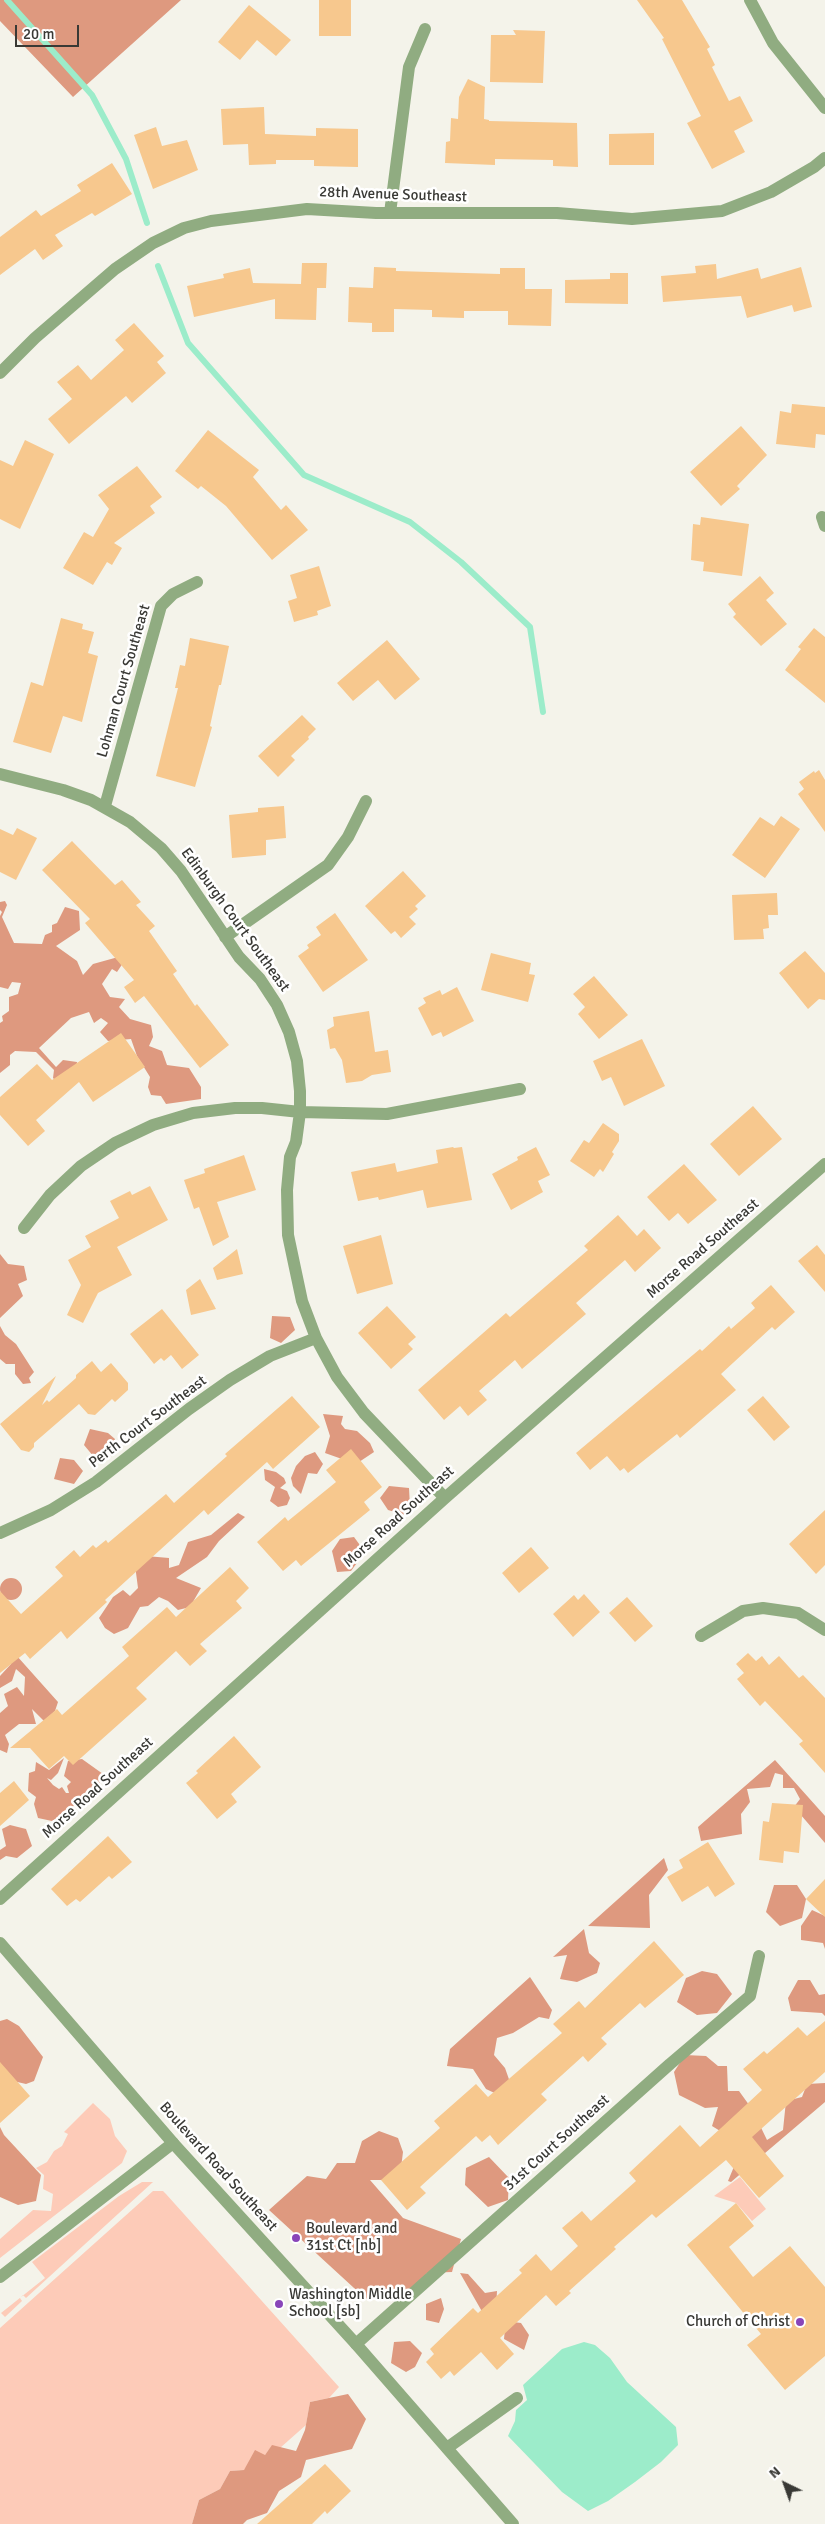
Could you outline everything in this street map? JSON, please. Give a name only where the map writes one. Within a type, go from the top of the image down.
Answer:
[{"type":"street","points":[[750,0],[773,42],[825,108]]},
{"type":"street","points":[[390,213],[409,67],[425,30]]},
{"type":"street","name":"28th Avenue Southeast","points":[[0,373],[35,338],[115,269],[153,242],[184,228],[234,217],[307,209],[390,213],[557,213],[632,219],[722,211],[771,192],[814,168],[825,158]]},
{"type":"street","name":"Lohman Court Southeast","points":[[105,806],[161,606],[172,594],[197,582]]},
{"type":"street","name":"Edinburgh Court Southeast","points":[[0,774],[63,790],[105,806],[130,822],[161,848],[181,871],[225,937],[260,979],[276,1005],[289,1032],[297,1061],[300,1112],[288,1174],[288,1235],[302,1301],[316,1338],[338,1377],[364,1413],[445,1498]]},
{"type":"street","points":[[225,937],[328,865],[348,837],[366,801]]},
{"type":"street","points":[[24,1228],[50,1195],[80,1166],[115,1143],[153,1125],[193,1113],[235,1108],[387,1114],[520,1089]]},
{"type":"street","name":"Morse Road Southeast","points":[[0,1899],[445,1498],[825,1164]]},
{"type":"street","name":"Perth Court Southeast","points":[[0,1533],[51,1510],[96,1482],[189,1409],[230,1380],[270,1356],[316,1338]]},
{"type":"street","points":[[701,1636],[743,1611],[764,1608],[798,1613],[825,1630]]},
{"type":"street","name":"Boulevard Road Southeast","points":[[0,1943],[173,2143],[356,2344],[513,2524]]},
{"type":"street","name":"31st Court Southeast","points":[[356,2344],[670,2064],[750,1996],[758,1956]]},
{"type":"street","points":[[0,2277],[173,2143]]},
{"type":"street","points":[[447,2448],[517,2398]]},
{"type":"shaded area","points":[[0,0],[181,0],[73,97],[0,21]]},
{"type":"shaded area","points":[[5,901],[7,905],[2,917],[14,943],[42,944],[45,935],[52,932],[52,925],[57,923],[65,907],[79,911],[80,930],[56,946],[77,961],[83,975],[93,964],[129,954],[117,972],[112,969],[102,984],[110,997],[125,999],[119,1007],[130,1019],[151,1025],[153,1037],[149,1046],[162,1051],[167,1065],[189,1068],[201,1087],[201,1099],[166,1104],[161,1096],[151,1095],[148,1087],[150,1077],[137,1056],[131,1039],[108,1041],[100,1032],[108,1023],[101,1018],[94,1023],[89,1012],[71,1018],[39,1048],[56,1067],[63,1060],[77,1062],[75,1082],[59,1084],[53,1078],[54,1070],[36,1052],[15,1051],[10,1055],[10,1065],[0,1073],[0,1023],[3,1021],[2,1016],[9,1011],[9,997],[18,994],[21,983],[12,982],[8,989],[0,987],[0,916],[2,912],[0,910],[0,902]]},
{"type":"shaded area","points":[[0,1254],[8,1264],[24,1266],[27,1280],[18,1284],[23,1296],[0,1318]]},
{"type":"shaded area","points":[[272,1316],[290,1317],[295,1330],[281,1343],[270,1338]]},
{"type":"shaded area","points":[[0,1326],[5,1335],[16,1344],[34,1372],[29,1378],[31,1383],[23,1384],[15,1374],[15,1364],[6,1364],[0,1359]]},
{"type":"shaded area","points":[[323,1414],[343,1416],[341,1424],[345,1429],[357,1431],[370,1443],[374,1452],[356,1464],[325,1453],[330,1436]]},
{"type":"shaded area","points":[[90,1429],[108,1433],[115,1439],[111,1456],[94,1457],[84,1445]]},
{"type":"shaded area","points":[[315,1452],[323,1464],[317,1474],[308,1473],[301,1494],[293,1486],[291,1478],[296,1466],[305,1456]]},
{"type":"shaded area","points":[[60,1458],[74,1460],[83,1471],[74,1484],[54,1479]]},
{"type":"shaded area","points":[[264,1469],[276,1472],[284,1478],[286,1483],[280,1488],[287,1491],[290,1498],[287,1505],[278,1507],[270,1501],[275,1487],[265,1480]]},
{"type":"shaded area","points":[[389,1486],[409,1488],[410,1507],[405,1515],[388,1510],[380,1498]]},
{"type":"shaded area","points":[[238,1513],[245,1517],[219,1541],[207,1557],[176,1578],[201,1588],[190,1607],[178,1610],[168,1601],[159,1597],[148,1606],[140,1607],[128,1628],[114,1634],[105,1628],[99,1618],[113,1597],[123,1590],[130,1596],[138,1588],[135,1565],[146,1556],[169,1558],[169,1568],[179,1565],[188,1542],[211,1535]]},
{"type":"shaded area","points":[[354,1537],[365,1552],[351,1571],[337,1572],[332,1551],[340,1539]]},
{"type":"shaded area","points":[[11,1578],[19,1581],[22,1589],[19,1597],[11,1600],[3,1597],[0,1589],[3,1581]]},
{"type":"shaded area","points":[[0,1637],[58,1702],[55,1711],[44,1721],[32,1709],[36,1724],[19,1724],[5,1735],[9,1744],[7,1753],[0,1750],[0,1713],[8,1706],[4,1694],[17,1687],[24,1696],[25,1677],[16,1669],[12,1681],[0,1688],[0,1676],[11,1664]]},
{"type":"shaded area","points":[[64,1758],[58,1773],[51,1780],[47,1778],[53,1785],[59,1789],[62,1787],[66,1793],[69,1793],[67,1786],[71,1782],[64,1776],[68,1761],[82,1759],[103,1774],[99,1785],[65,1813],[52,1821],[38,1818],[34,1804],[36,1797],[28,1791],[29,1773],[35,1771],[36,1762],[49,1770]]},
{"type":"shaded area","points":[[775,1760],[825,1816],[825,1843],[794,1807],[800,1799],[794,1788],[783,1788],[783,1775],[775,1773],[770,1787],[747,1789],[750,1802],[741,1814],[742,1834],[701,1841],[698,1827]]},
{"type":"shaded area","points":[[10,1825],[26,1829],[32,1846],[17,1858],[6,1856],[0,1860],[0,1850],[6,1846],[2,1829]]},
{"type":"shaded area","points":[[664,1858],[668,1870],[649,1895],[650,1928],[588,1926]]},
{"type":"shaded area","points":[[774,1885],[797,1885],[806,1899],[802,1918],[780,1926],[766,1912]]},
{"type":"shaded area","points":[[812,1910],[825,1916],[825,1949],[823,1943],[801,1940],[801,1926]]},
{"type":"shaded area","points":[[584,1929],[589,1953],[600,1963],[597,1973],[577,1982],[560,1979],[567,1955],[553,1957]]},
{"type":"shaded area","points":[[702,1971],[717,1974],[732,1994],[717,2013],[697,2015],[677,2002],[686,1978]]},
{"type":"shaded area","points":[[530,1977],[552,2010],[549,2019],[539,2017],[513,2033],[497,2038],[494,2055],[505,2068],[511,2085],[503,2097],[486,2089],[473,2069],[447,2066],[450,2049]]},
{"type":"shaded area","points":[[798,1980],[810,1980],[819,1995],[825,1994],[825,2016],[822,2013],[791,2011],[788,1998]]},
{"type":"shaded area","points":[[7,2019],[19,2026],[43,2057],[34,2081],[26,2084],[0,2078],[0,2021]]},
{"type":"shaded area","points":[[685,2055],[706,2056],[718,2066],[727,2066],[728,2091],[739,2091],[752,2109],[767,2140],[783,2130],[786,2101],[802,2097],[807,2084],[825,2083],[825,2102],[731,2182],[728,2181],[743,2145],[712,2126],[718,2107],[705,2108],[679,2095],[674,2072]]},
{"type":"shaded area","points":[[93,2103],[110,2119],[115,2136],[127,2151],[122,2163],[0,2258],[0,2239],[33,2210],[51,2211],[53,2194],[43,2189],[44,2175],[36,2168],[47,2162],[54,2151],[62,2146],[68,2134],[64,2132]]},
{"type":"shaded area","points":[[0,2127],[4,2135],[41,2175],[36,2201],[18,2205],[0,2197]]},
{"type":"shaded area","points":[[379,2131],[398,2138],[403,2152],[401,2168],[387,2180],[370,2180],[403,2218],[461,2239],[452,2272],[427,2273],[419,2283],[401,2294],[380,2289],[366,2299],[269,2210],[307,2176],[326,2179],[337,2163],[355,2163],[362,2141]]},
{"type":"shaded area","points":[[489,2157],[509,2178],[508,2200],[488,2207],[465,2185],[466,2168]]},
{"type":"shaded area","points":[[740,2177],[766,2209],[752,2221],[736,2203],[714,2196]]},
{"type":"shaded area","points":[[142,2182],[153,2182],[26,2298],[23,2295],[45,2278],[32,2262],[119,2196]]},
{"type":"shaded area","points":[[153,2191],[163,2191],[166,2194],[339,2387],[329,2398],[310,2402],[306,2425],[280,2448],[272,2446],[265,2455],[244,2470],[230,2471],[220,2489],[199,2500],[192,2524],[0,2524],[0,2328]]},
{"type":"shaded area","points":[[460,2273],[468,2274],[485,2293],[497,2291],[496,2310],[506,2321],[521,2323],[529,2335],[524,2350],[504,2339],[505,2328],[484,2315]]},
{"type":"shaded area","points":[[21,2297],[22,2301],[5,2317],[1,2313]]},
{"type":"shaded area","points":[[441,2298],[444,2309],[439,2323],[426,2320],[426,2304]]},
{"type":"shaded area","points":[[410,2341],[422,2353],[415,2367],[406,2372],[391,2363],[394,2342]]},
{"type":"shaded area","points":[[584,2342],[595,2345],[610,2358],[627,2382],[676,2427],[678,2445],[661,2462],[635,2482],[608,2501],[588,2511],[562,2492],[508,2436],[515,2421],[516,2410],[527,2400],[523,2385],[562,2349]]},
{"type":"shaded area","points":[[348,2394],[366,2419],[352,2449],[306,2460],[301,2477],[279,2491],[267,2513],[247,2520],[243,2524],[192,2524],[199,2500],[220,2489],[230,2471],[244,2470],[255,2450],[265,2455],[272,2445],[296,2451],[305,2430],[310,2402]]},
{"type":"building","points":[[319,0],[351,0],[351,36],[319,36]]},
{"type":"building","points":[[637,0],[682,0],[710,47],[707,49],[715,65],[712,67],[729,101],[740,96],[753,121],[734,131],[745,152],[712,169],[687,123],[701,116],[662,39],[664,38]]},
{"type":"building","points":[[249,5],[291,40],[276,56],[257,40],[240,60],[218,42]]},
{"type":"building","points":[[513,30],[545,31],[543,83],[490,82],[491,35],[516,35]]},
{"type":"building","points":[[468,79],[485,87],[484,119],[489,121],[577,123],[578,167],[553,166],[553,160],[495,159],[495,165],[445,163],[446,142],[450,141],[451,118],[458,119],[459,97]]},
{"type":"building","points":[[264,107],[265,134],[316,136],[316,128],[358,129],[358,167],[314,166],[314,160],[276,160],[276,164],[249,165],[248,144],[223,145],[221,109]]},
{"type":"building","points":[[156,127],[162,146],[187,140],[198,170],[153,189],[134,135]]},
{"type":"building","points":[[654,133],[654,165],[609,165],[609,134]]},
{"type":"building","points":[[112,163],[132,194],[95,216],[92,213],[55,235],[63,246],[43,260],[35,249],[0,275],[0,237],[36,210],[41,216],[81,191],[77,185]]},
{"type":"building","points":[[302,263],[327,263],[326,288],[317,288],[316,320],[275,319],[275,299],[194,317],[187,286],[224,278],[223,274],[250,268],[253,283],[301,284]]},
{"type":"building","points":[[716,264],[717,279],[758,268],[761,279],[801,267],[812,307],[794,312],[792,305],[747,318],[741,296],[663,302],[661,276],[696,273],[695,266]]},
{"type":"building","points":[[374,267],[396,268],[396,271],[500,274],[500,268],[525,268],[525,289],[552,289],[551,326],[508,325],[508,311],[464,311],[464,318],[432,317],[432,310],[394,309],[394,332],[372,332],[372,323],[348,322],[349,287],[373,288]]},
{"type":"building","points":[[610,273],[628,273],[628,304],[565,303],[565,280],[610,279]]},
{"type":"building","points":[[134,323],[164,356],[157,362],[166,373],[132,403],[126,396],[69,444],[48,419],[72,399],[57,382],[78,365],[91,380],[124,350],[115,340]]},
{"type":"building","points":[[792,404],[825,407],[825,435],[816,434],[815,448],[776,444],[780,411],[791,413]]},
{"type":"building","points":[[741,426],[767,455],[737,486],[740,489],[721,506],[690,472]]},
{"type":"building","points":[[208,430],[259,470],[253,477],[281,510],[286,505],[308,530],[272,560],[226,506],[201,486],[198,489],[175,471]]},
{"type":"building","points":[[25,440],[54,454],[20,529],[0,519],[0,460],[13,466]]},
{"type":"building","points":[[137,466],[162,497],[150,506],[155,513],[114,543],[122,548],[112,565],[107,562],[93,585],[63,568],[84,532],[93,537],[109,509],[98,495]]},
{"type":"building","points":[[701,517],[749,524],[742,576],[703,571],[704,562],[691,560],[693,524],[700,525]]},
{"type":"building","points":[[319,566],[331,606],[317,611],[318,615],[294,622],[288,601],[297,598],[290,575]]},
{"type":"building","points":[[760,576],[774,593],[766,600],[787,624],[761,646],[733,617],[736,614],[728,604]]},
{"type":"building","points":[[61,618],[83,624],[82,629],[94,632],[88,653],[98,656],[82,722],[63,716],[51,753],[13,742],[31,682],[43,686]]},
{"type":"building","points":[[814,628],[825,637],[825,703],[785,670],[801,649],[798,647]]},
{"type":"building","points":[[190,638],[229,646],[210,726],[212,727],[195,787],[156,776],[178,688],[175,688],[180,665],[185,666]]},
{"type":"building","points":[[387,640],[420,679],[395,700],[378,680],[353,701],[337,683]]},
{"type":"building","points":[[302,715],[316,729],[308,737],[309,739],[291,756],[295,760],[278,777],[258,756]]},
{"type":"building","points":[[819,770],[825,780],[825,832],[798,794],[804,789],[799,782],[814,771],[815,773]]},
{"type":"building","points":[[284,806],[286,838],[266,840],[266,855],[232,858],[229,815],[258,812],[258,808]]},
{"type":"building","points":[[781,816],[800,829],[765,878],[732,855],[760,817],[774,826]]},
{"type":"building","points":[[17,828],[37,838],[16,880],[0,872],[0,829],[13,835]]},
{"type":"building","points":[[72,841],[115,885],[122,880],[141,902],[136,905],[155,926],[149,931],[177,971],[173,974],[195,1006],[197,1004],[229,1045],[200,1068],[144,996],[135,1003],[124,987],[134,980],[85,923],[90,919],[42,870]]},
{"type":"building","points":[[403,871],[426,896],[415,906],[418,909],[409,917],[416,924],[401,938],[395,931],[391,934],[365,906]]},
{"type":"building","points":[[777,893],[778,915],[768,915],[769,928],[763,929],[764,939],[734,940],[732,895]]},
{"type":"building","points":[[335,913],[368,960],[323,992],[298,956],[309,948],[307,945],[321,935],[316,927]]},
{"type":"building","points":[[805,951],[825,973],[825,1000],[819,999],[808,1009],[779,973]]},
{"type":"building","points":[[491,953],[531,963],[529,974],[535,975],[528,1002],[481,990]]},
{"type":"building","points":[[594,976],[628,1015],[599,1039],[578,1014],[585,1007],[573,994]]},
{"type":"building","points":[[457,987],[474,1021],[443,1037],[441,1032],[432,1036],[418,1008],[426,1003],[423,998],[440,990],[442,995]]},
{"type":"building","points":[[369,1011],[375,1052],[388,1050],[391,1072],[372,1075],[362,1081],[346,1083],[342,1060],[335,1048],[330,1049],[327,1030],[334,1026],[333,1017]]},
{"type":"building","points":[[121,1033],[145,1067],[93,1102],[79,1082],[36,1120],[45,1131],[28,1146],[0,1115],[0,1097],[37,1064],[52,1080]]},
{"type":"building","points":[[642,1039],[665,1086],[624,1106],[611,1077],[602,1081],[593,1061]]},
{"type":"building","points":[[753,1106],[782,1139],[739,1176],[710,1144]]},
{"type":"building","points":[[603,1123],[619,1134],[619,1141],[612,1152],[614,1154],[603,1172],[600,1169],[594,1177],[570,1161],[584,1140],[589,1143]]},
{"type":"building","points":[[462,1147],[472,1200],[427,1208],[423,1190],[379,1200],[378,1197],[358,1201],[351,1172],[395,1163],[397,1172],[438,1163],[436,1150]]},
{"type":"building","points":[[536,1147],[550,1175],[538,1181],[543,1192],[511,1210],[492,1174],[518,1160],[517,1157]]},
{"type":"building","points":[[244,1155],[256,1190],[217,1202],[229,1237],[213,1246],[199,1207],[194,1209],[184,1180],[205,1173],[204,1169]]},
{"type":"building","points":[[684,1164],[717,1200],[688,1224],[678,1213],[669,1221],[647,1197]]},
{"type":"building","points":[[150,1186],[168,1220],[117,1247],[132,1275],[98,1293],[83,1323],[67,1315],[81,1285],[68,1260],[91,1247],[85,1236],[119,1218],[110,1201],[130,1191],[132,1195]]},
{"type":"building","points":[[618,1215],[637,1236],[644,1229],[661,1248],[635,1272],[625,1260],[576,1303],[586,1314],[522,1369],[515,1360],[479,1391],[487,1400],[468,1416],[460,1406],[444,1420],[418,1390],[506,1313],[510,1317],[588,1250],[584,1246]]},
{"type":"building","points":[[381,1235],[393,1284],[357,1294],[343,1246]]},
{"type":"building","points":[[817,1245],[825,1255],[825,1292],[798,1261]]},
{"type":"building","points":[[237,1249],[243,1274],[217,1280],[213,1268]]},
{"type":"building","points":[[200,1279],[216,1309],[191,1315],[186,1290]]},
{"type":"building","points":[[771,1285],[795,1312],[775,1330],[772,1327],[721,1374],[736,1390],[680,1438],[677,1434],[628,1473],[624,1468],[620,1471],[607,1456],[590,1470],[576,1453],[700,1349],[702,1351],[729,1326],[731,1329],[755,1308],[751,1303]]},
{"type":"building","points":[[387,1306],[416,1337],[408,1344],[413,1349],[391,1369],[358,1333]]},
{"type":"building","points":[[162,1309],[199,1355],[182,1369],[171,1355],[164,1361],[161,1358],[154,1364],[130,1334]]},
{"type":"building","points":[[92,1361],[101,1372],[111,1363],[128,1383],[128,1390],[115,1402],[112,1399],[95,1415],[88,1414],[79,1404],[34,1443],[34,1447],[29,1452],[21,1450],[0,1424],[56,1376],[42,1405],[47,1400],[49,1402]]},
{"type":"building","points":[[292,1396],[320,1427],[273,1469],[267,1462],[208,1515],[204,1510],[105,1600],[107,1602],[67,1639],[61,1631],[30,1659],[25,1653],[0,1673],[0,1591],[21,1614],[63,1576],[55,1567],[74,1550],[80,1557],[93,1545],[96,1548],[106,1540],[108,1543],[166,1494],[174,1503],[227,1456],[225,1454]]},
{"type":"building","points":[[763,1396],[790,1427],[774,1441],[747,1410]]},
{"type":"building","points":[[351,1449],[382,1487],[364,1502],[370,1510],[301,1566],[296,1560],[283,1571],[257,1542],[285,1517],[288,1521],[336,1482],[326,1470]]},
{"type":"building","points":[[825,1510],[825,1565],[816,1574],[789,1544]]},
{"type":"building","points":[[531,1547],[549,1568],[519,1593],[502,1573]]},
{"type":"building","points":[[230,1567],[249,1588],[236,1601],[242,1608],[200,1644],[207,1651],[190,1666],[176,1651],[136,1688],[147,1699],[73,1765],[64,1756],[49,1769],[30,1748],[10,1748],[57,1709],[62,1715],[129,1656],[122,1647],[167,1607],[176,1617]]},
{"type":"building","points":[[584,1594],[600,1612],[573,1637],[553,1614],[574,1595],[578,1600]]},
{"type":"building","points":[[627,1597],[653,1626],[635,1642],[609,1613]]},
{"type":"building","points":[[748,1653],[756,1661],[762,1656],[769,1665],[779,1656],[799,1678],[803,1675],[825,1698],[825,1773],[799,1744],[803,1741],[765,1701],[760,1706],[737,1679],[744,1673],[736,1664]]},
{"type":"building","points":[[234,1736],[261,1767],[231,1794],[237,1802],[217,1819],[186,1783],[198,1773],[196,1771]]},
{"type":"building","points":[[14,1781],[29,1800],[0,1826],[0,1793]]},
{"type":"building","points":[[772,1803],[803,1805],[799,1853],[784,1851],[783,1863],[759,1860],[763,1821],[769,1822]]},
{"type":"building","points":[[108,1836],[132,1862],[112,1879],[109,1876],[80,1902],[76,1899],[67,1906],[51,1889]]},
{"type":"building","points":[[708,1842],[735,1884],[715,1897],[708,1886],[682,1902],[667,1877],[683,1868],[679,1860]]},
{"type":"building","points":[[825,1879],[825,1917],[806,1899]]},
{"type":"building","points":[[654,1941],[684,1975],[645,2008],[640,2003],[601,2038],[607,2044],[588,2062],[583,2056],[541,2094],[547,2100],[498,2145],[490,2135],[482,2142],[476,2136],[420,2187],[426,2193],[407,2210],[381,2180],[440,2128],[434,2121],[476,2084],[488,2097],[562,2033],[553,2024],[579,2001],[585,2008]]},
{"type":"building","points":[[825,2021],[825,2072],[752,2137],[784,2176],[759,2198],[726,2160],[656,2218],[652,2214],[614,2247],[616,2249],[569,2291],[571,2293],[556,2306],[546,2295],[500,2338],[514,2354],[497,2370],[481,2352],[454,2376],[450,2371],[441,2379],[426,2362],[434,2354],[430,2349],[473,2308],[478,2313],[522,2273],[519,2270],[536,2254],[551,2271],[578,2246],[562,2228],[582,2211],[591,2221],[636,2181],[629,2173],[680,2125],[700,2147],[762,2090],[743,2069],[764,2051],[767,2054],[798,2027],[807,2036]]},
{"type":"building","points":[[0,2062],[30,2096],[0,2123]]},
{"type":"building","points":[[736,2203],[754,2226],[729,2247],[753,2277],[790,2246],[825,2287],[825,2356],[785,2390],[747,2345],[761,2334],[687,2245]]},
{"type":"building","points":[[325,2464],[351,2491],[327,2514],[325,2511],[312,2524],[257,2524]]},
{"type":"waterway","points":[[7,0],[92,95],[126,159],[147,223]]},
{"type":"waterway","points":[[158,266],[188,343],[304,475],[410,522],[461,562],[530,627],[543,712]]},
{"type":"place","name":"Boulevard and 31st Ct [nb]","points":[[296,2238]]},
{"type":"place","name":"Washington Middle School [sb]","points":[[279,2304]]},
{"type":"place","name":"Church of Christ","points":[[800,2322]]}]
